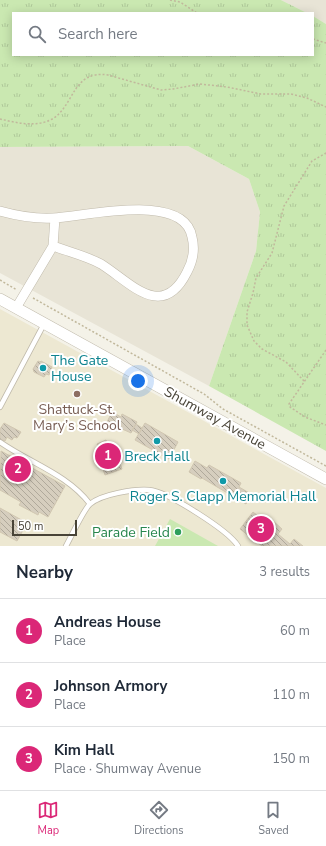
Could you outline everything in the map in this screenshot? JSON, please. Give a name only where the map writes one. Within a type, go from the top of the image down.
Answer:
[{"type":"street","points":[[0,211],[22,217],[55,218],[130,210],[152,210],[172,214],[186,224],[192,232],[193,253],[187,271],[176,288],[167,294],[156,296],[136,290],[100,264],[53,246]]},
{"type":"street","points":[[16,308],[53,246],[55,218]]},
{"type":"street","name":"Shumway Avenue","points":[[0,299],[326,479]]},
{"type":"lane","points":[[0,407],[44,324]]},
{"type":"lane","points":[[0,442],[44,467],[81,492],[90,504]]},
{"type":"lane","points":[[66,546],[90,504],[114,494],[150,490],[172,497],[220,529],[238,546]]},
{"type":"path","points":[[170,0],[180,2],[195,12]]},
{"type":"path","points":[[314,39],[326,44]]},
{"type":"path","points":[[0,119],[28,124],[47,121],[61,111],[79,84],[92,77],[104,74],[161,90],[200,84],[227,87],[261,94],[291,94],[306,98],[326,107]]},
{"type":"path","points":[[304,381],[286,362],[262,349],[254,341],[247,325],[247,312],[256,278],[272,253],[284,206],[312,161],[326,153]]},
{"type":"path","points":[[0,280],[204,394],[223,409],[326,466]]},
{"type":"path","points":[[326,350],[291,401],[290,407],[305,417],[326,425]]},
{"type":"shaded area","points":[[281,0],[326,0],[326,24],[314,17],[314,12],[305,12]]},
{"type":"shaded area","points":[[188,146],[249,179],[260,212],[256,251],[209,386],[0,273],[0,147]]},
{"type":"shaded area","name":"Shattuck-St. Mary’s School","points":[[0,309],[326,488],[326,546],[0,546]]},
{"type":"green space","points":[[0,0],[281,0],[305,12],[12,12],[12,56],[314,56],[314,17],[326,24],[326,451],[209,386],[256,251],[260,212],[249,179],[188,146],[0,147]]},
{"type":"green space","name":"Parade Field","points":[[170,519],[218,546],[155,546]]},
{"type":"building","name":"The Gate House","points":[[38,361],[52,367],[49,375],[46,374],[44,377],[34,372],[33,369]]},
{"type":"building","points":[[112,412],[121,417],[122,414],[137,422],[131,433],[107,422]]},
{"type":"building","points":[[4,423],[21,432],[17,438],[14,437],[12,440],[7,437],[5,441],[0,439],[0,429]]},
{"type":"building","name":"Breck Hall","points":[[145,423],[178,442],[169,459],[135,440]]},
{"type":"building","points":[[136,424],[142,428],[139,434],[132,430]]},
{"type":"building","points":[[106,440],[111,453],[116,452],[122,469],[105,475],[102,466],[99,467],[96,460],[99,459],[97,453],[100,451],[97,444]]},
{"type":"building","points":[[1,451],[65,486],[48,517],[39,512],[38,515],[19,505],[21,502],[0,490]]},
{"type":"building","name":"Roger S. Clapp Memorial Hall","points":[[195,461],[207,468],[209,465],[241,483],[239,487],[251,494],[246,504],[189,472]]},
{"type":"building","points":[[0,508],[27,523],[17,541],[0,532]]},
{"type":"building","points":[[253,512],[268,524],[272,520],[282,529],[278,534],[290,544],[294,539],[303,546],[262,546],[240,529]]},
{"type":"place","name":"The Gate House","points":[[43,368]]},
{"type":"place","name":"Shattuck-St. Mary’s School","points":[[77,394]]},
{"type":"place","name":"Breck Hall","points":[[157,441]]},
{"type":"place","name":"Andreas House","points":[[108,456]]},
{"type":"place","name":"Johnson Armory","points":[[18,469]]},
{"type":"place","name":"Roger S. Clapp Memorial Hall","points":[[223,481]]},
{"type":"place","name":"Kim Hall","points":[[261,529]]},
{"type":"place","name":"Parade Field","points":[[178,532]]}]
